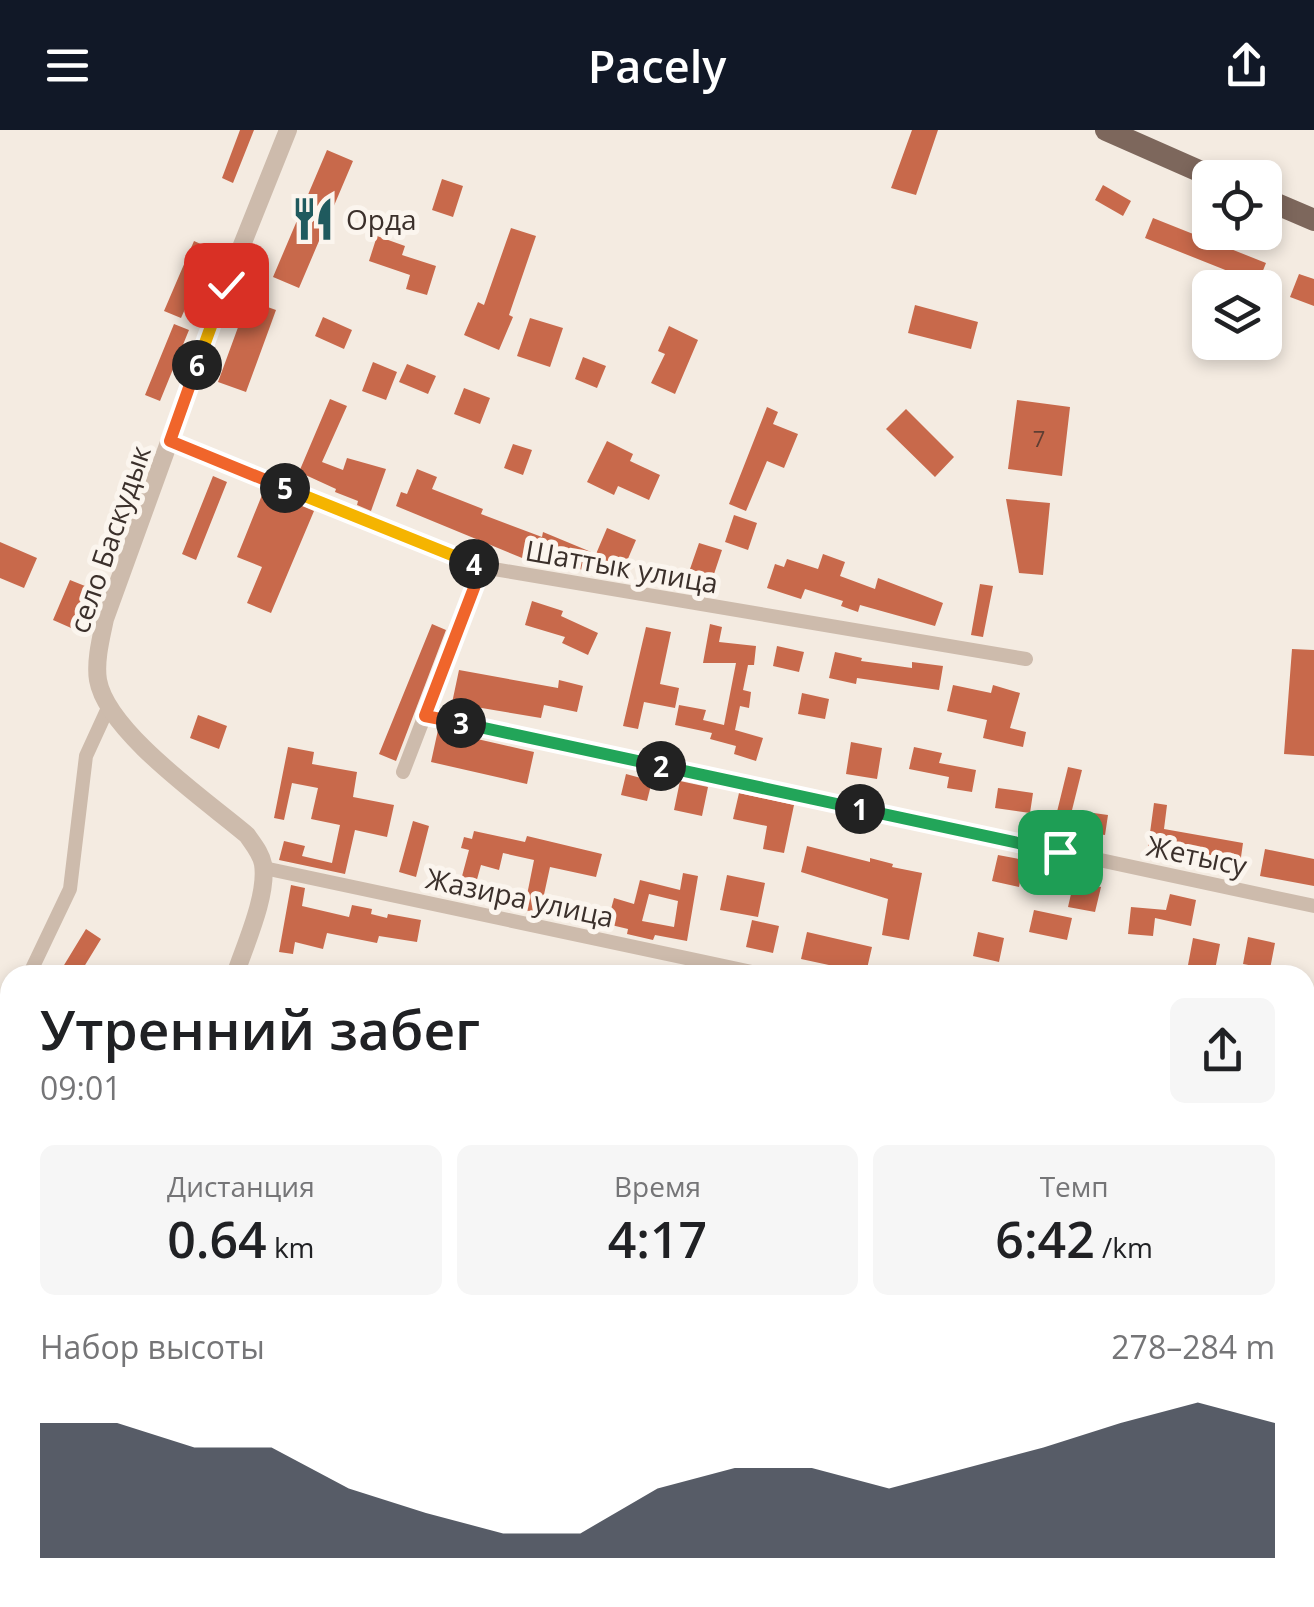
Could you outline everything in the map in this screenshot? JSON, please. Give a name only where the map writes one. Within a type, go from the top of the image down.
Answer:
[{"type":"main road","points":[[1106,130],[1192,168]]},
{"type":"main road","points":[[1282,206],[1314,220]]},
{"type":"street","name":"село Баскудык","points":[[108,708],[98,680],[105,619],[226,285],[288,130]]},
{"type":"street","name":"Шаттык улица","points":[[170,441],[482,567],[1026,659]]},
{"type":"street","points":[[403,772],[482,567]]},
{"type":"street","points":[[34,965],[70,890],[86,756],[108,708],[129,734],[247,835],[264,868],[262,892],[238,965]]},
{"type":"street","name":"Жетысу","points":[[425,716],[1314,906]]},
{"type":"street","name":"Жазира улица","points":[[264,868],[719,965]]},
{"type":"building","points":[[240,130],[254,130],[233,183],[222,178]]},
{"type":"building","points":[[912,130],[938,130],[916,195],[891,188]]},
{"type":"building","name":"Орда","points":[[327,150],[353,161],[299,288],[273,277]]},
{"type":"building","points":[[442,179],[463,186],[453,217],[432,210]]},
{"type":"building","points":[[1103,185],[1131,201],[1123,216],[1095,200]]},
{"type":"building","points":[[1153,218],[1192,234],[1192,250],[1233,250],[1266,263],[1263,270],[1225,270],[1145,238]]},
{"type":"building","points":[[511,228],[536,236],[509,315],[513,317],[499,350],[464,335],[478,302],[484,305]]},
{"type":"building","points":[[377,236],[405,246],[402,255],[436,266],[427,295],[406,289],[410,275],[369,261]]},
{"type":"building","points":[[194,241],[212,249],[181,318],[164,311]]},
{"type":"building","points":[[1299,274],[1314,279],[1314,306],[1290,297]]},
{"type":"building","points":[[248,300],[276,310],[246,392],[218,382]]},
{"type":"building","points":[[915,305],[978,322],[971,349],[908,333]]},
{"type":"building","points":[[323,317],[352,330],[344,349],[315,336]]},
{"type":"building","points":[[530,318],[563,328],[550,367],[517,356]]},
{"type":"building","points":[[174,324],[189,330],[160,401],[145,395]]},
{"type":"building","points":[[669,326],[698,340],[675,394],[651,383],[665,354],[658,351]]},
{"type":"building","points":[[583,357],[606,366],[597,388],[575,379]]},
{"type":"building","points":[[373,362],[397,372],[386,400],[362,391]]},
{"type":"building","points":[[407,364],[436,376],[428,394],[399,382]]},
{"type":"building","points":[[464,388],[490,398],[480,424],[454,414]]},
{"type":"building","points":[[330,399],[347,406],[322,462],[343,470],[347,458],[386,469],[371,511],[299,472]]},
{"type":"building","points":[[1017,400],[1070,407],[1062,476],[1008,469]]},
{"type":"building","points":[[767,407],[778,412],[773,424],[798,434],[784,468],[767,461],[746,511],[729,504]]},
{"type":"building","points":[[906,409],[954,457],[935,477],[886,429]]},
{"type":"building","points":[[607,441],[633,454],[630,461],[660,475],[649,500],[618,486],[614,495],[587,482]]},
{"type":"building","points":[[513,444],[532,450],[523,475],[504,468]]},
{"type":"building","points":[[417,469],[437,477],[432,489],[483,509],[481,514],[542,537],[543,532],[596,554],[607,528],[636,540],[621,575],[586,561],[582,570],[555,558],[553,564],[529,555],[527,560],[396,506],[401,492],[407,494]]},
{"type":"building","points":[[213,476],[227,482],[196,560],[182,554]]},
{"type":"building","points":[[264,490],[314,511],[271,613],[247,603],[262,567],[237,557]]},
{"type":"building","points":[[1006,499],[1050,503],[1043,575],[1019,573]]},
{"type":"building","points":[[734,515],[757,523],[748,550],[725,542]]},
{"type":"building","points":[[0,542],[37,558],[24,588],[0,578]]},
{"type":"building","points":[[699,543],[722,550],[713,577],[690,569]]},
{"type":"building","points":[[823,554],[845,562],[840,576],[875,589],[878,578],[943,603],[935,626],[860,605],[858,612],[841,606],[843,601],[805,589],[801,599],[767,588],[775,564],[784,567],[787,559],[818,569]]},
{"type":"building","points":[[70,580],[95,590],[78,631],[53,620]]},
{"type":"building","points":[[980,584],[993,586],[983,637],[971,635]]},
{"type":"building","points":[[532,601],[563,611],[561,616],[598,633],[588,655],[562,643],[565,637],[525,625]]},
{"type":"building","points":[[432,624],[446,630],[396,761],[379,754]]},
{"type":"building","points":[[710,624],[722,627],[719,642],[756,646],[754,665],[748,665],[743,690],[751,692],[749,708],[740,706],[735,730],[763,738],[756,761],[734,754],[736,746],[710,739],[712,733],[675,725],[679,705],[706,710],[703,720],[724,725],[736,663],[703,663]]},
{"type":"building","points":[[646,627],[671,632],[660,684],[679,688],[675,708],[644,702],[638,729],[623,726]]},
{"type":"building","points":[[777,646],[804,652],[799,672],[773,666]]},
{"type":"building","points":[[1292,649],[1314,650],[1314,756],[1284,754]]},
{"type":"building","points":[[835,652],[862,658],[861,661],[912,668],[912,662],[943,666],[939,690],[857,678],[856,684],[829,678]]},
{"type":"building","points":[[459,670],[558,688],[559,680],[583,686],[577,712],[544,705],[541,718],[452,703]]},
{"type":"building","points":[[953,685],[991,693],[993,685],[1020,693],[1010,728],[1026,732],[1023,747],[983,738],[987,720],[947,711]]},
{"type":"building","points":[[802,693],[829,699],[825,719],[798,714]]},
{"type":"building","points":[[198,715],[227,726],[219,749],[190,738]]},
{"type":"building","points":[[438,730],[534,752],[527,784],[431,762]]},
{"type":"building","points":[[851,742],[882,748],[877,779],[846,774]]},
{"type":"building","points":[[288,747],[314,752],[312,764],[357,772],[353,797],[394,805],[387,837],[355,830],[345,874],[279,860],[284,841],[305,846],[302,856],[332,863],[340,825],[311,819],[318,788],[292,783],[284,820],[274,818]]},
{"type":"building","points":[[914,747],[942,753],[939,763],[976,770],[972,792],[947,788],[949,777],[909,769]]},
{"type":"building","points":[[1068,767],[1082,770],[1072,810],[1108,815],[1105,835],[1053,828]]},
{"type":"building","points":[[626,774],[652,781],[647,801],[621,795]]},
{"type":"building","points":[[680,781],[708,787],[702,816],[674,810]]},
{"type":"building","points":[[998,788],[1033,793],[1030,813],[995,808]]},
{"type":"building","points":[[739,793],[794,805],[784,853],[763,849],[767,826],[733,819]]},
{"type":"building","points":[[1154,803],[1167,805],[1164,829],[1243,843],[1240,864],[1199,857],[1198,864],[1147,855]]},
{"type":"building","points":[[413,821],[429,826],[416,877],[399,872]]},
{"type":"building","points":[[474,831],[525,842],[527,836],[602,854],[596,877],[550,867],[540,913],[524,910],[534,860],[503,853],[499,870],[481,865],[471,901],[462,899],[457,895],[469,850],[461,848],[464,837],[472,839]]},
{"type":"building","points":[[807,846],[922,873],[909,940],[882,935],[888,899],[801,872]]},
{"type":"building","points":[[1265,849],[1314,859],[1314,886],[1260,876]]},
{"type":"building","points":[[998,855],[1024,860],[1019,887],[992,881]]},
{"type":"building","points":[[683,873],[698,876],[687,941],[655,935],[653,940],[607,924],[614,898],[634,904],[640,880],[680,890]],"holes":[[[649,894],[678,901],[674,927],[642,921]]]},
{"type":"building","points":[[727,875],[765,883],[758,917],[720,910]]},
{"type":"building","points":[[1074,881],[1101,887],[1095,912],[1068,907]]},
{"type":"building","points":[[291,885],[305,888],[302,906],[349,917],[352,905],[372,909],[371,914],[387,918],[388,914],[421,920],[417,942],[379,936],[377,943],[327,933],[323,949],[295,942],[293,954],[279,952]]},
{"type":"building","points":[[1170,894],[1196,900],[1191,926],[1155,918],[1153,936],[1128,934],[1131,907],[1166,910]]},
{"type":"building","points":[[1034,910],[1072,918],[1067,940],[1029,932]]},
{"type":"building","points":[[752,920],[779,926],[773,953],[746,947]]},
{"type":"building","points":[[86,929],[101,939],[85,965],[64,965]]},
{"type":"building","points":[[807,932],[872,947],[868,965],[829,965],[801,959]]},
{"type":"building","points":[[978,932],[1004,938],[999,962],[973,956]]},
{"type":"building","points":[[1248,937],[1275,943],[1271,965],[1243,964]]},
{"type":"building","points":[[1193,938],[1220,944],[1216,965],[1188,965]]},
{"type":"place","name":"Орда","points":[[313,219]]},
{"type":"route","points":[[226,285],[170,441],[482,567],[425,716],[1060,852]]}]
